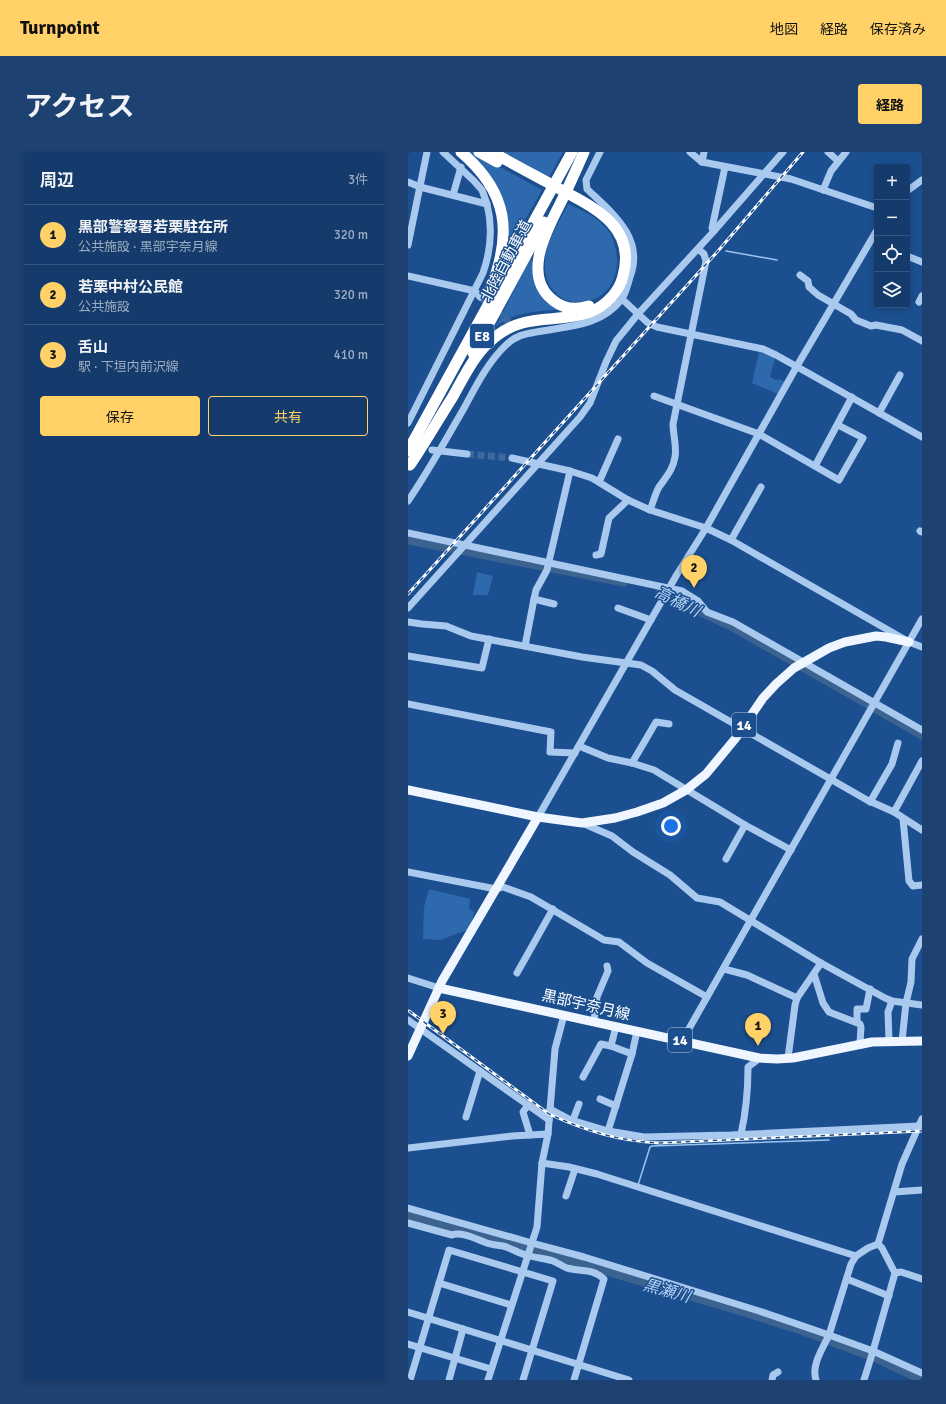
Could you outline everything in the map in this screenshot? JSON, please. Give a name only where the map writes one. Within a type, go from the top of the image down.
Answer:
[{"type":"highway","points":[[441,393],[491,289],[499,266],[504,237],[503,218],[495,193],[480,170],[461,152]]},
{"type":"highway","points":[[479,152],[590,212],[601,219],[614,235],[620,267],[618,275],[604,296],[591,305],[583,308],[568,308],[555,302],[543,289],[538,276],[538,261],[552,205],[567,176],[583,152]]},
{"type":"highway","points":[[409,467],[472,363],[494,337],[509,328],[526,322],[574,316],[592,311],[606,303],[615,293],[624,273],[626,258],[623,244],[618,231],[608,218],[592,206],[492,152]]},
{"type":"highway","points":[[567,176],[572,152]]},
{"type":"highway","name":"北陸自動車道","points":[[408,451],[552,205]]},
{"type":"highway","name":"北陸自動車道","points":[[409,467],[552,205]]},
{"type":"main road","name":"14","points":[[408,790],[538,817],[582,823],[615,818],[637,812],[663,803],[686,790],[706,774],[742,729],[763,698],[788,672],[803,662],[845,642],[876,636],[909,642]]},
{"type":"main road","points":[[408,1056],[439,988],[538,817]]},
{"type":"main road","name":"黒部宇奈月線","points":[[439,988],[756,1058],[788,1058],[860,1043],[889,1040],[922,1041]]},
{"type":"street","points":[[408,246],[427,152]]},
{"type":"street","points":[[408,423],[475,291],[483,273],[489,249],[491,233],[490,217],[482,190],[461,167],[443,152]]},
{"type":"street","points":[[408,501],[436,451],[481,377],[497,354],[513,339],[523,334],[568,327],[593,321],[607,314],[622,299],[632,272],[634,257],[632,244],[628,232],[621,222],[587,189],[586,180],[600,152]]},
{"type":"street","points":[[690,152],[702,162],[791,179],[874,207]]},
{"type":"street","points":[[702,162],[704,152]]},
{"type":"street","points":[[408,608],[580,417],[587,407],[616,341],[638,314],[698,249],[783,152]]},
{"type":"street","points":[[828,152],[838,161]]},
{"type":"street","points":[[823,190],[831,171],[846,152]]},
{"type":"street","points":[[453,195],[461,167]]},
{"type":"street","points":[[714,231],[712,228],[725,167]]},
{"type":"street","points":[[910,189],[922,180]]},
{"type":"street","points":[[408,182],[420,187],[487,204]]},
{"type":"street","points":[[538,817],[651,620],[706,528],[797,366],[874,242]]},
{"type":"street","points":[[650,510],[659,488],[672,470],[675,457],[676,447],[673,434],[673,424],[706,260],[704,254],[698,249]]},
{"type":"street","points":[[910,257],[922,262]]},
{"type":"street","points":[[800,275],[808,281],[809,287],[834,305],[851,314],[856,320],[871,326],[876,325],[902,330],[922,341]]},
{"type":"street","points":[[408,276],[475,291],[480,297]]},
{"type":"street","points":[[622,299],[648,323],[657,327],[763,349],[797,366],[922,437]]},
{"type":"street","points":[[517,329],[523,334]]},
{"type":"street","points":[[879,413],[900,375]]},
{"type":"street","points":[[654,396],[759,434],[839,480],[863,438],[838,425]]},
{"type":"street","points":[[815,466],[852,397]]},
{"type":"street","points":[[599,482],[618,439]]},
{"type":"street","points":[[436,451],[467,454]]},
{"type":"street","points":[[512,458],[539,463],[592,478],[628,500],[650,510],[706,528],[731,540],[909,642],[922,647]]},
{"type":"street","points":[[525,646],[536,590],[547,570],[549,563],[570,471]]},
{"type":"street","points":[[731,540],[761,487]]},
{"type":"street","points":[[596,555],[602,554],[609,518],[628,500]]},
{"type":"street","points":[[408,533],[682,591],[698,601],[707,612],[733,622],[922,730]]},
{"type":"street","points":[[534,599],[554,604]]},
{"type":"street","points":[[618,608],[651,620]]},
{"type":"street","points":[[682,1041],[922,619]]},
{"type":"street","points":[[408,622],[446,626],[471,636],[582,658],[627,662],[641,665],[652,671],[674,690],[830,780],[870,802],[894,812],[922,830]]},
{"type":"street","points":[[408,656],[482,668],[489,639]]},
{"type":"street","points":[[408,704],[551,732],[550,752],[577,750],[632,763],[654,770],[745,825],[791,850]]},
{"type":"street","points":[[632,763],[656,722],[669,724]]},
{"type":"street","points":[[870,802],[892,764],[898,743]]},
{"type":"street","points":[[894,812],[922,761]]},
{"type":"street","points":[[903,819],[909,882],[913,886],[922,885]]},
{"type":"street","points":[[582,823],[612,836],[633,852],[670,875],[697,898],[720,902],[821,963],[892,1001],[922,1005]]},
{"type":"street","points":[[726,859],[745,825]]},
{"type":"street","points":[[408,872],[496,889],[503,887],[531,897],[604,940],[619,942],[648,963],[707,997]]},
{"type":"street","points":[[517,973],[553,909]]},
{"type":"street","points":[[902,1041],[906,1003],[912,982],[912,959],[922,939]]},
{"type":"street","points":[[788,1058],[797,998],[821,963]]},
{"type":"street","points":[[594,1021],[597,997],[608,971],[607,966]]},
{"type":"street","points":[[724,969],[747,975],[797,998]]},
{"type":"street","points":[[814,974],[823,1003],[829,1012],[860,1024],[860,1043]]},
{"type":"street","points":[[408,978],[439,988]]},
{"type":"street","points":[[857,1022],[857,1009],[866,1009],[870,990]]},
{"type":"street","points":[[889,1040],[888,1012],[892,1001]]},
{"type":"street","points":[[488,1380],[537,1228],[542,1163],[548,1134],[555,1049],[564,1015]]},
{"type":"street","points":[[408,1020],[549,1120]]},
{"type":"street","points":[[611,1046],[616,1026]]},
{"type":"street","points":[[608,1131],[638,1031]]},
{"type":"street","points":[[583,1076],[601,1044],[632,1054]]},
{"type":"street","points":[[741,1134],[747,1099],[748,1067],[756,1061],[756,1058]]},
{"type":"street","points":[[466,1118],[480,1071]]},
{"type":"street","points":[[600,1099],[616,1106]]},
{"type":"street","points":[[573,1120],[579,1104]]},
{"type":"street","points":[[528,1105],[523,1112],[530,1135]]},
{"type":"street","points":[[550,1109],[573,1120],[608,1131],[644,1137],[741,1134],[921,1122],[902,1164],[878,1244]]},
{"type":"street","points":[[408,1148],[548,1134]]},
{"type":"street","points":[[542,1163],[597,1174],[856,1256]]},
{"type":"street","points":[[566,1196],[575,1169]]},
{"type":"street","points":[[894,1192],[922,1190]]},
{"type":"street","points":[[408,1208],[584,1256],[688,1288],[829,1335],[873,1351],[922,1373]]},
{"type":"street","points":[[408,1223],[452,1235],[463,1235],[488,1244],[511,1248],[553,1261],[566,1268],[580,1271],[586,1270],[598,1274],[604,1279],[574,1380]]},
{"type":"street","points":[[816,1380],[814,1375],[816,1365],[829,1335],[851,1264],[856,1256],[868,1248],[878,1244]]},
{"type":"street","points":[[864,1380],[890,1296],[895,1273],[882,1248],[878,1244]]},
{"type":"street","points":[[410,1380],[449,1250],[553,1281],[523,1380]]},
{"type":"street","points":[[895,1273],[901,1272],[922,1279]]},
{"type":"street","points":[[847,1278],[890,1296]]},
{"type":"street","points":[[439,1283],[511,1305]]},
{"type":"street","points":[[408,1312],[629,1380]]},
{"type":"street","points":[[449,1380],[463,1329]]},
{"type":"street","points":[[408,1344],[491,1369]]},
{"type":"street","points":[[772,1380],[774,1375],[778,1372]]},
{"type":"shaded area","points":[[467,152],[473,152],[542,190],[505,255],[502,208],[498,190],[489,174]]},
{"type":"shaded area","points":[[504,152],[563,152],[549,177],[521,163]]},
{"type":"shaded area","points":[[568,204],[587,213],[600,222],[610,234],[616,250],[617,267],[612,283],[606,291],[590,301],[580,302],[562,298],[555,292],[547,279],[545,259],[547,248]]},
{"type":"shaded area","points":[[531,256],[537,285],[547,303],[562,309],[522,314],[508,319],[496,326]]},
{"type":"shaded area","points":[[759,352],[775,358],[770,377],[785,382],[778,394],[752,383]]},
{"type":"shaded area","points":[[477,572],[493,576],[488,595],[473,595]]},
{"type":"shaded area","points":[[429,889],[470,899],[469,909],[474,912],[470,929],[440,940],[423,939],[424,907]]},
{"type":"waterway","points":[[726,251],[777,260]]},
{"type":"waterway","name":"高橋川","points":[[408,540],[624,582]]},
{"type":"waterway","name":"高橋川","points":[[660,589],[675,596],[686,605],[733,627],[922,735]]},
{"type":"waterway","points":[[638,1185],[650,1147],[652,1146],[829,1140]]},
{"type":"waterway","name":"黒瀬川","points":[[408,1215],[570,1260],[801,1330],[876,1358],[912,1375],[922,1378]]},
{"type":"tunnel","points":[[480,297],[516,328]]},
{"type":"tunnel","points":[[467,454],[512,458]]},
{"type":"railway","points":[[408,594],[718,251],[803,152]]},
{"type":"railway","points":[[409,1011],[549,1114],[603,1134],[630,1140],[659,1143],[922,1131]]},
{"type":"place","name":"若栗中村公民館","points":[[694,588]]},
{"type":"place","name":"舌山","points":[[443,1034]]},
{"type":"place","name":"黒部警察署若栗駐在所","points":[[758,1046]]}]
